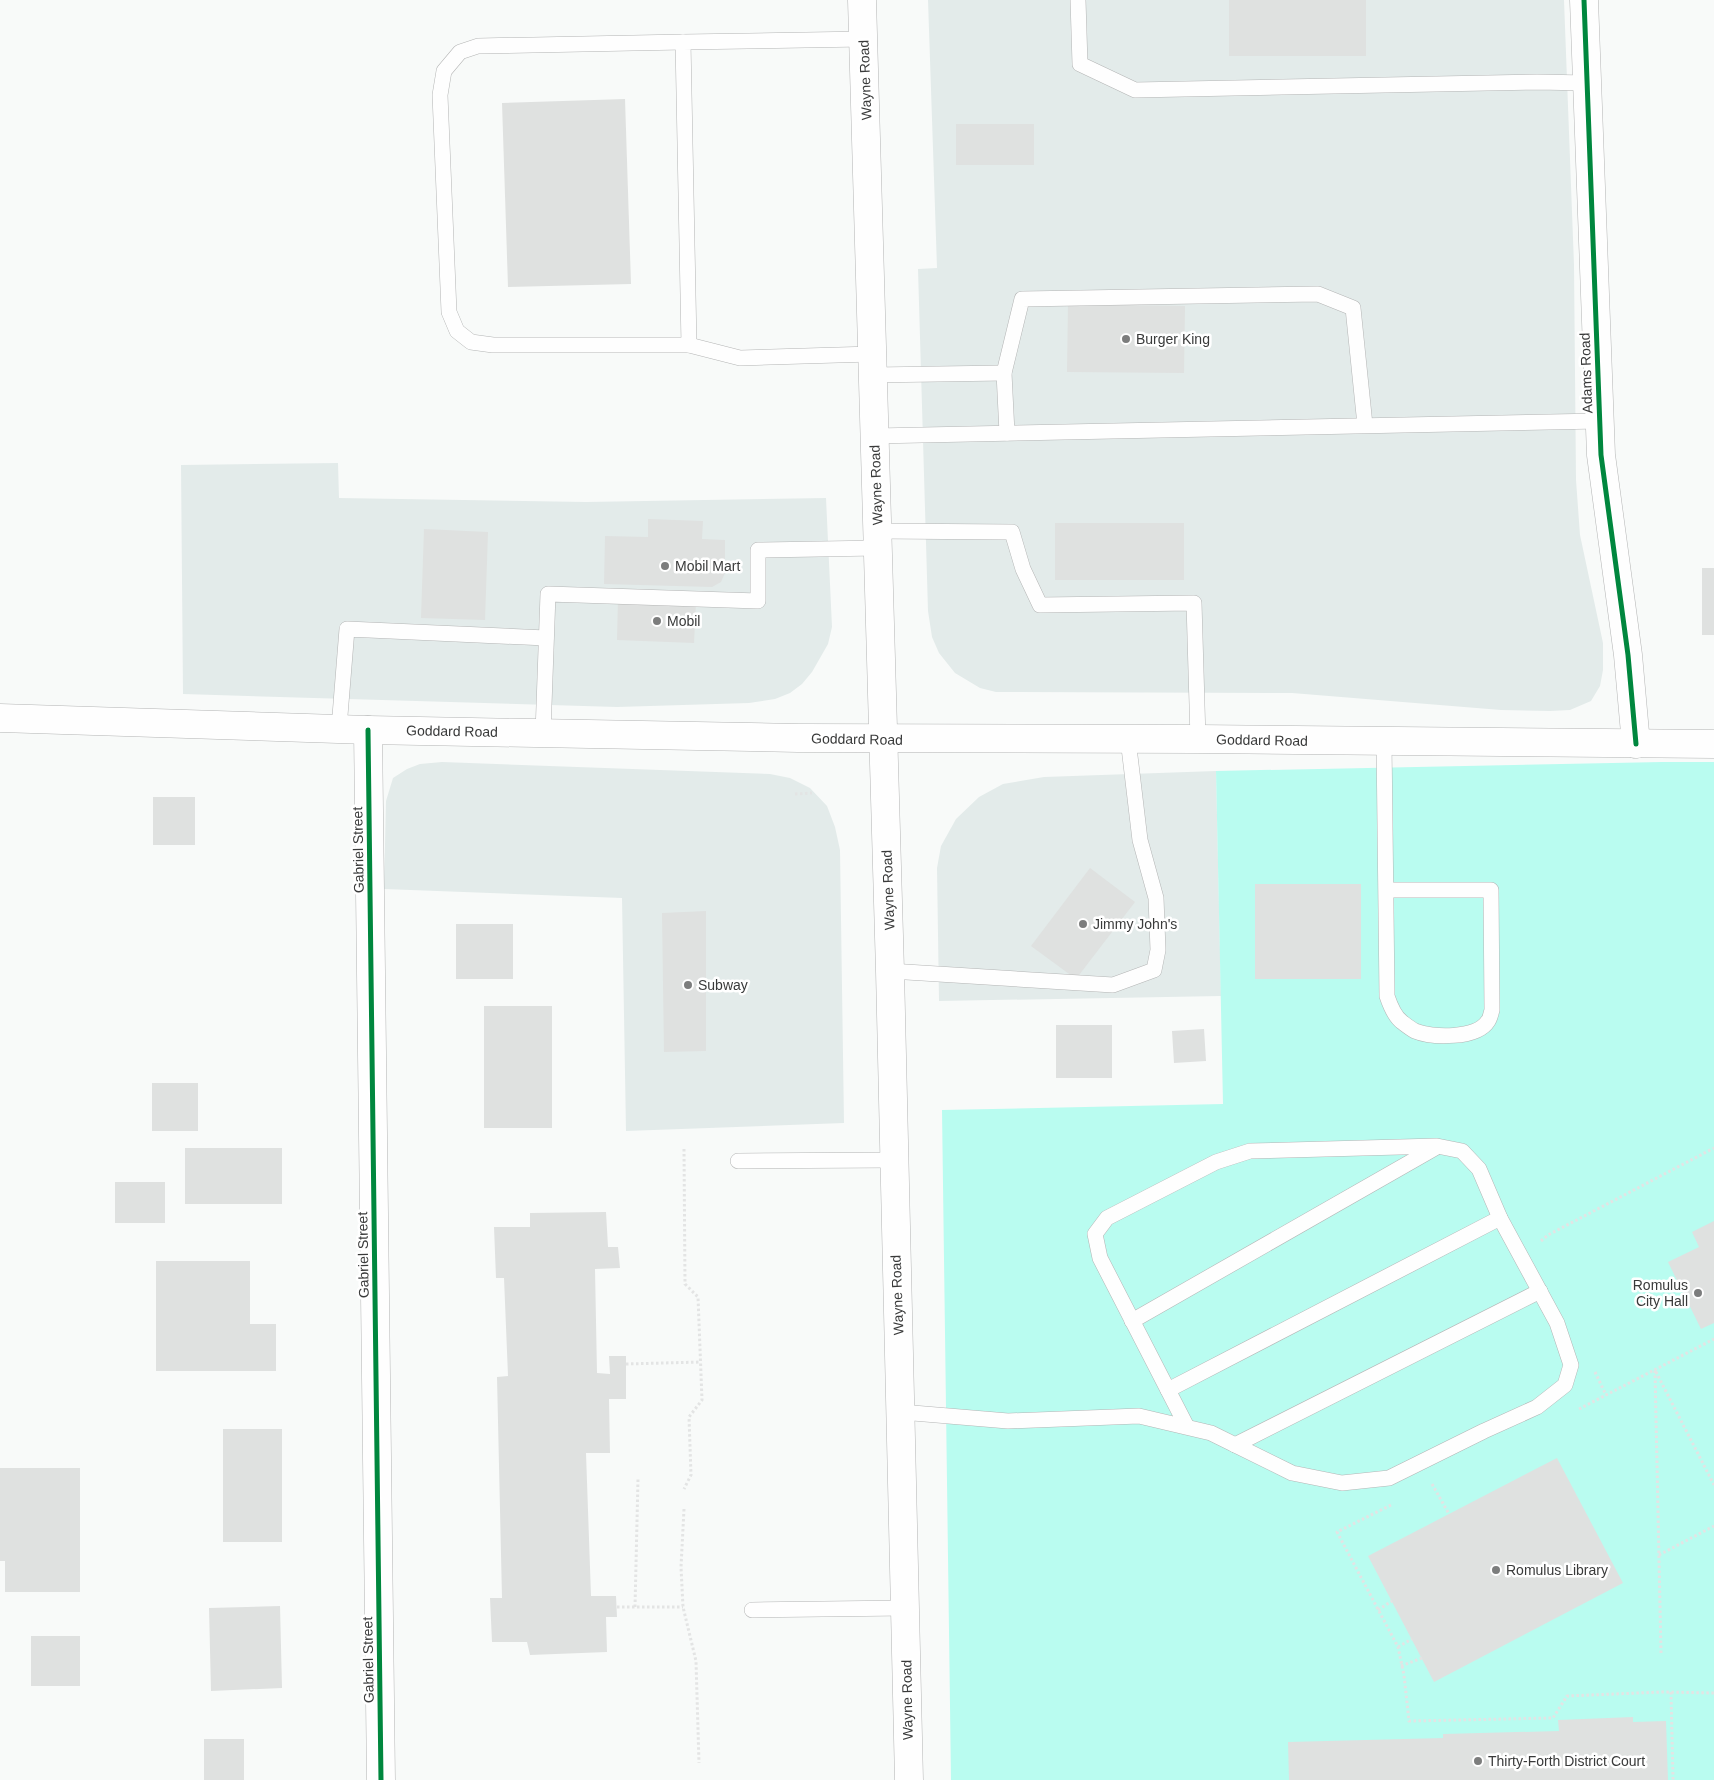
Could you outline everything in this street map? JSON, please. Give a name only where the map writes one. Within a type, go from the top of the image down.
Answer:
[{"type":"main road","name":"Wayne Road","points":[[862,0],[884,739],[909,1780]]},
{"type":"main road","name":"Adams Road","points":[[1584,0],[1601,455],[1628,655],[1636,744]]},
{"type":"main road","name":"Goddard Road","points":[[0,718],[368,730],[884,739],[1198,739],[1714,744]]},
{"type":"main road","name":"Gabriel Street","points":[[368,730],[381,1780]]},
{"type":"lane","points":[[1078,0],[1080,64],[1135,90],[1537,82],[1587,83]]},
{"type":"lane","points":[[864,39],[478,46],[460,52],[444,71],[440,95],[449,312],[456,331],[471,342],[493,345],[689,345],[740,358],[873,364],[1004,373]]},
{"type":"lane","points":[[683,42],[689,345]]},
{"type":"lane","points":[[1007,433],[1004,373],[1022,299],[1318,294],[1352,308],[1365,425]]},
{"type":"lane","points":[[875,436],[1600,421]]},
{"type":"lane","points":[[544,733],[548,594],[758,600],[758,550],[1012,532],[1023,569],[1040,604],[1194,603],[1198,739]]},
{"type":"lane","points":[[339,728],[347,629],[546,638]]},
{"type":"lane","points":[[890,971],[1114,985],[1154,970],[1158,950],[1156,898],[1140,840],[1128,739]]},
{"type":"lane","points":[[1384,741],[1387,996],[1400,1021],[1416,1031],[1438,1036],[1454,1036],[1478,1030],[1488,1022],[1492,1010],[1491,890],[1387,890]]},
{"type":"lane","points":[[1132,1321],[1437,1146]]},
{"type":"lane","points":[[900,1412],[1008,1421],[1139,1416],[1210,1433],[1292,1473],[1342,1483],[1389,1478],[1537,1407],[1565,1385],[1571,1365],[1557,1323],[1500,1218],[1478,1168],[1462,1151],[1437,1146],[1250,1151],[1216,1162],[1107,1218],[1095,1234],[1100,1258],[1187,1427]]},
{"type":"lane","points":[[738,1161],[894,1160]]},
{"type":"lane","points":[[1168,1390],[1500,1218]]},
{"type":"lane","points":[[1235,1446],[1540,1291]]},
{"type":"lane","points":[[752,1610],[905,1608]]},
{"type":"path","points":[[796,794],[812,793]]},
{"type":"path","points":[[1538,1244],[1548,1235],[1714,1148]]},
{"type":"path","points":[[684,1149],[685,1284],[698,1297],[702,1400],[689,1417],[691,1475],[684,1489]]},
{"type":"path","points":[[626,1364],[701,1362]]},
{"type":"path","points":[[1593,1369],[1606,1395]]},
{"type":"path","points":[[1661,1654],[1655,1370],[1714,1485]]},
{"type":"path","points":[[636,1607],[638,1479]]},
{"type":"path","points":[[1432,1484],[1449,1514]]},
{"type":"path","points":[[684,1509],[681,1567],[683,1607],[696,1661],[699,1763]]},
{"type":"path","points":[[1659,1555],[1714,1526]]},
{"type":"path","points":[[1337,1532],[1398,1647],[1404,1676],[1409,1721],[1553,1718],[1567,1696],[1671,1692],[1714,1693]]},
{"type":"path","points":[[1378,1610],[1392,1602]]},
{"type":"path","points":[[616,1607],[683,1607]]},
{"type":"path","points":[[1398,1647],[1412,1639]]},
{"type":"path","points":[[1401,1666],[1422,1658]]},
{"type":"path","points":[[1671,1692],[1673,1780]]},
{"type":"shaded area","points":[[928,0],[1564,0],[1574,265],[1576,480],[1580,535],[1603,643],[1603,670],[1600,686],[1591,701],[1570,710],[1550,711],[1501,710],[1292,693],[996,692],[980,688],[955,673],[939,653],[932,637],[928,611],[918,269],[937,268]]},
{"type":"shaded area","points":[[338,463],[339,498],[586,502],[826,498],[832,627],[828,644],[812,672],[802,684],[790,693],[775,699],[749,703],[617,707],[183,694],[181,465]]},
{"type":"shaded area","points":[[442,762],[770,774],[790,778],[810,788],[827,806],[835,827],[840,850],[844,1123],[626,1131],[622,898],[384,889],[386,801],[393,778],[407,769],[420,764]]},
{"type":"shaded area","points":[[1216,771],[1221,996],[939,1001],[937,868],[941,846],[956,819],[979,797],[1003,784],[1044,777]]},
{"type":"green space","points":[[1714,762],[1714,1780],[951,1780],[942,1110],[1223,1104],[1216,771]]},
{"type":"building","points":[[1229,0],[1366,0],[1366,56],[1229,56]]},
{"type":"building","points":[[625,99],[631,284],[508,287],[502,103]]},
{"type":"building","points":[[956,124],[1034,124],[1034,165],[956,165]]},
{"type":"building","name":"Burger King","points":[[1068,304],[1185,306],[1184,373],[1067,372]]},
{"type":"building","points":[[648,519],[703,521],[702,539],[725,540],[725,573],[721,582],[712,587],[604,584],[605,536],[648,537]]},
{"type":"building","points":[[1055,523],[1184,523],[1184,580],[1055,580]]},
{"type":"building","points":[[424,529],[488,532],[485,620],[421,618]]},
{"type":"building","points":[[1702,568],[1714,568],[1714,635],[1702,635]]},
{"type":"building","points":[[618,599],[696,602],[694,643],[617,640]]},
{"type":"building","points":[[153,797],[195,797],[195,845],[153,845]]},
{"type":"building","name":"Jimmy John's","points":[[1090,868],[1135,902],[1076,979],[1031,946]]},
{"type":"building","points":[[1255,884],[1361,884],[1361,979],[1255,979]]},
{"type":"building","points":[[706,911],[706,1051],[664,1052],[662,913]]},
{"type":"building","points":[[456,924],[513,924],[513,979],[456,979]]},
{"type":"building","points":[[484,1006],[552,1006],[552,1128],[484,1128]]},
{"type":"building","points":[[1056,1025],[1112,1025],[1112,1078],[1056,1078]]},
{"type":"building","points":[[1204,1029],[1206,1061],[1174,1063],[1172,1031]]},
{"type":"building","points":[[152,1083],[198,1083],[198,1131],[152,1131]]},
{"type":"building","points":[[185,1148],[282,1148],[282,1204],[185,1204]]},
{"type":"building","points":[[115,1182],[165,1182],[165,1223],[115,1223]]},
{"type":"building","points":[[606,1212],[608,1247],[618,1247],[620,1268],[595,1269],[597,1373],[610,1374],[609,1356],[626,1356],[626,1399],[609,1399],[610,1453],[586,1453],[591,1596],[616,1596],[617,1617],[606,1617],[607,1652],[530,1655],[527,1642],[492,1642],[490,1598],[502,1598],[497,1377],[508,1376],[504,1278],[496,1278],[494,1227],[530,1227],[530,1213]]},
{"type":"building","name":"Romulus City Hall","points":[[1714,1221],[1714,1323],[1701,1329],[1668,1262],[1699,1247],[1692,1232]]},
{"type":"building","points":[[156,1261],[250,1261],[250,1324],[276,1324],[276,1371],[156,1371]]},
{"type":"building","points":[[223,1429],[282,1429],[282,1542],[223,1542]]},
{"type":"building","name":"Romulus Library","points":[[1557,1458],[1623,1583],[1434,1682],[1368,1556]]},
{"type":"building","points":[[0,1468],[80,1468],[80,1592],[5,1592],[5,1561],[0,1561]]},
{"type":"building","points":[[280,1606],[282,1688],[211,1691],[209,1608]]},
{"type":"building","points":[[31,1636],[80,1636],[80,1686],[31,1686]]},
{"type":"building","name":"Thirty-Forth District Court","points":[[1633,1717],[1633,1722],[1666,1721],[1668,1780],[1289,1780],[1288,1742],[1443,1738],[1443,1734],[1559,1731],[1558,1720]]},
{"type":"building","points":[[204,1739],[244,1739],[244,1780],[204,1780]]},
{"type":"cycle path","points":[[1584,0],[1601,455],[1628,655],[1636,744]]},
{"type":"cycle path","points":[[368,730],[381,1780]]},
{"type":"place","name":"Burger King","points":[[1126,339]]},
{"type":"place","name":"Mobil Mart","points":[[665,566]]},
{"type":"place","name":"Mobil","points":[[657,621]]},
{"type":"place","name":"Jimmy John's","points":[[1083,924]]},
{"type":"place","name":"Subway","points":[[688,985]]},
{"type":"place","name":"Romulus City Hall","points":[[1698,1293]]},
{"type":"place","name":"Romulus Library","points":[[1496,1570]]},
{"type":"place","name":"Thirty-Forth District Court","points":[[1478,1761]]}]
